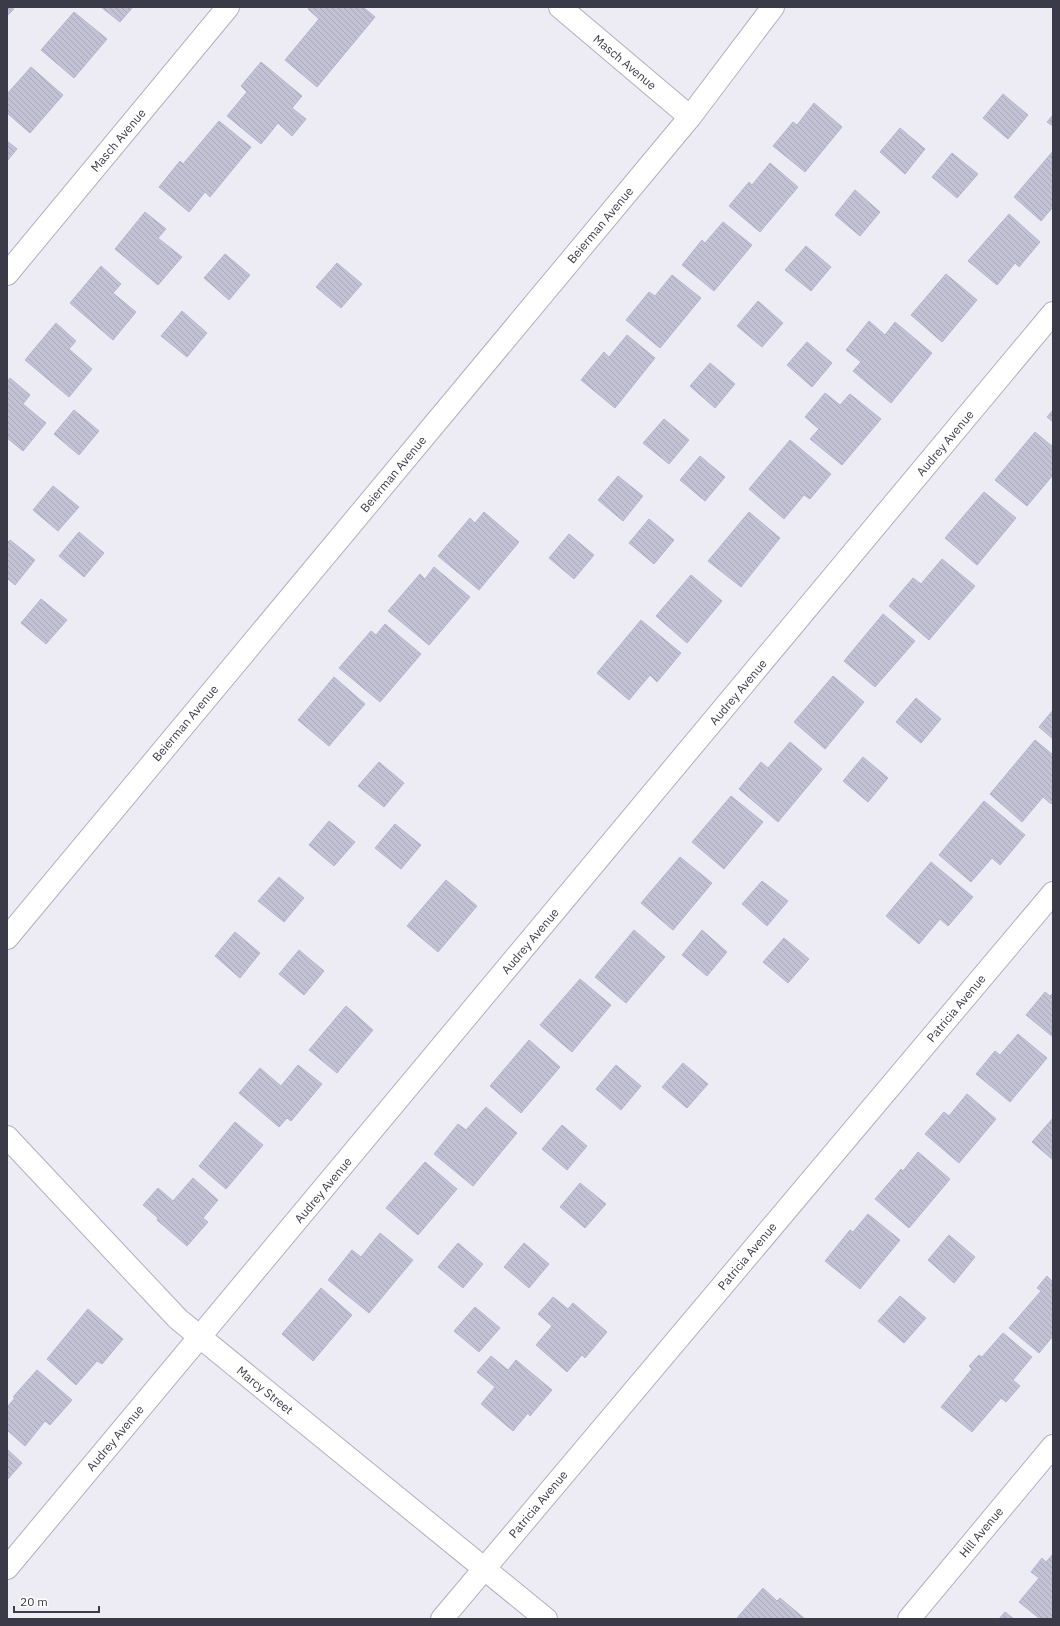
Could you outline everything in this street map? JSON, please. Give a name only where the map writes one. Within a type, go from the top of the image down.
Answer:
[{"type":"street","name":"Masch Avenue","points":[[7,274],[228,7]]},
{"type":"street","name":"Masch Avenue","points":[[560,7],[690,117]]},
{"type":"street","name":"Beierman Avenue","points":[[7,938],[690,117],[774,7]]},
{"type":"street","name":"Audrey Avenue","points":[[7,1568],[1053,313]]},
{"type":"street","name":"Patricia Avenue","points":[[442,1619],[1053,893]]},
{"type":"street","name":"Marcy Street","points":[[7,1137],[178,1320],[546,1619]]},
{"type":"street","name":"Hill Avenue","points":[[909,1619],[1053,1446]]},
{"type":"building","points":[[7,7],[14,9],[7,16]]},
{"type":"building","points":[[101,7],[133,7],[120,22]]},
{"type":"building","points":[[310,7],[363,7],[375,17],[317,87],[285,60],[319,19],[308,9]]},
{"type":"building","points":[[74,12],[107,39],[74,78],[41,50]]},
{"type":"building","points":[[261,62],[302,96],[292,108],[306,119],[292,136],[278,123],[261,144],[227,116],[247,92],[241,86]]},
{"type":"building","points":[[31,67],[63,95],[30,133],[7,113],[7,94]]},
{"type":"building","points":[[1003,94],[1028,115],[1008,139],[983,118]]},
{"type":"building","points":[[814,103],[842,127],[805,172],[773,146],[793,122],[797,125]]},
{"type":"building","points":[[1053,115],[1053,126],[1047,122]]},
{"type":"building","points":[[219,121],[251,147],[210,197],[205,192],[189,212],[159,187],[180,161],[183,164]]},
{"type":"building","points":[[900,128],[925,149],[905,174],[880,152]]},
{"type":"building","points":[[7,141],[17,149],[7,161]]},
{"type":"building","points":[[1053,151],[1053,207],[1041,221],[1014,197]]},
{"type":"building","points":[[952,153],[978,174],[957,198],[932,177]]},
{"type":"building","points":[[770,163],[798,187],[760,232],[729,206],[749,182],[752,185]]},
{"type":"building","points":[[855,190],[880,212],[860,236],[835,215]]},
{"type":"building","points":[[145,212],[166,229],[158,238],[182,257],[158,285],[115,249]]},
{"type":"building","points":[[1009,214],[1040,242],[1019,267],[1015,263],[997,285],[968,261]]},
{"type":"building","points":[[723,222],[752,245],[714,291],[682,265],[702,240],[705,243]]},
{"type":"building","points":[[806,246],[831,267],[811,291],[785,270]]},
{"type":"building","points":[[225,254],[250,275],[229,300],[204,278]]},
{"type":"building","points":[[337,263],[362,284],[341,308],[316,287]]},
{"type":"building","points":[[101,266],[121,284],[113,293],[136,312],[113,340],[70,303]]},
{"type":"building","points":[[946,274],[977,300],[942,342],[911,315]]},
{"type":"building","points":[[672,275],[701,298],[660,348],[626,320],[649,292],[655,296]]},
{"type":"building","points":[[758,301],[783,323],[762,347],[737,326]]},
{"type":"building","points":[[182,311],[207,333],[187,357],[161,336]]},
{"type":"building","points":[[869,321],[885,335],[895,322],[932,353],[891,403],[853,371],[861,362],[846,350]]},
{"type":"building","points":[[56,323],[76,341],[69,349],[92,369],[69,397],[25,360]]},
{"type":"building","points":[[627,335],[655,358],[615,408],[581,380],[604,352],[609,357]]},
{"type":"building","points":[[807,342],[832,363],[812,387],[787,365]]},
{"type":"building","points":[[710,363],[735,384],[715,408],[690,386]]},
{"type":"building","points":[[10,378],[30,395],[23,404],[46,423],[23,451],[7,438],[7,382]]},
{"type":"building","points":[[825,393],[840,405],[850,394],[881,419],[842,465],[810,439],[819,429],[805,417]]},
{"type":"building","points":[[74,410],[99,431],[79,455],[54,434]]},
{"type":"building","points":[[1053,410],[1053,422],[1047,417]]},
{"type":"building","points":[[664,419],[689,440],[669,464],[643,443]]},
{"type":"building","points":[[1035,432],[1053,447],[1053,475],[1027,506],[995,480]]},
{"type":"building","points":[[790,440],[831,474],[810,499],[804,495],[784,519],[749,489]]},
{"type":"building","points":[[700,456],[725,477],[705,501],[680,480]]},
{"type":"building","points":[[618,476],[643,496],[623,521],[598,500]]},
{"type":"building","points":[[53,486],[79,507],[58,531],[33,510]]},
{"type":"building","points":[[984,492],[1016,518],[977,565],[945,538]]},
{"type":"building","points":[[484,512],[519,542],[479,590],[438,556],[470,518],[475,523]]},
{"type":"building","points":[[749,512],[780,538],[741,587],[708,561]]},
{"type":"building","points":[[649,519],[674,540],[654,564],[629,543]]},
{"type":"building","points":[[79,532],[104,553],[84,577],[59,556]]},
{"type":"building","points":[[569,534],[594,555],[574,579],[549,558]]},
{"type":"building","points":[[10,540],[35,560],[15,585],[7,578],[7,543]]},
{"type":"building","points":[[942,559],[975,586],[929,640],[889,606],[913,578],[921,584]]},
{"type":"building","points":[[434,567],[470,597],[429,645],[388,611],[420,574],[425,579]]},
{"type":"building","points":[[691,575],[722,601],[687,643],[656,616]]},
{"type":"building","points":[[41,599],[67,620],[46,644],[21,623]]},
{"type":"building","points":[[883,614],[915,641],[875,687],[844,661]]},
{"type":"building","points":[[641,620],[681,653],[657,682],[650,675],[629,700],[597,673]]},
{"type":"building","points":[[385,624],[421,654],[380,702],[339,668],[371,631],[376,635]]},
{"type":"building","points":[[833,676],[864,702],[825,749],[794,722]]},
{"type":"building","points":[[334,677],[365,704],[329,746],[298,720]]},
{"type":"building","points":[[916,698],[941,719],[921,743],[896,722]]},
{"type":"building","points":[[1053,710],[1053,739],[1039,727]]},
{"type":"building","points":[[1035,740],[1053,755],[1053,802],[1051,804],[1043,797],[1022,822],[990,794]]},
{"type":"building","points":[[790,742],[822,769],[778,822],[739,789],[761,762],[768,768]]},
{"type":"building","points":[[863,757],[888,778],[868,802],[843,781]]},
{"type":"building","points":[[379,762],[404,783],[384,807],[358,786]]},
{"type":"building","points":[[731,796],[763,822],[724,869],[692,842]]},
{"type":"building","points":[[984,801],[1025,835],[1000,865],[992,858],[971,882],[939,855]]},
{"type":"building","points":[[329,821],[355,842],[334,866],[309,845]]},
{"type":"building","points":[[395,824],[421,845],[401,869],[375,848]]},
{"type":"building","points":[[680,857],[712,883],[673,930],[641,903]]},
{"type":"building","points":[[931,862],[973,897],[948,926],[940,919],[919,944],[886,916]]},
{"type":"building","points":[[279,877],[304,898],[284,922],[258,901]]},
{"type":"building","points":[[446,880],[477,906],[438,952],[407,926]]},
{"type":"building","points":[[762,881],[788,901],[767,926],[742,904]]},
{"type":"building","points":[[634,930],[665,957],[626,1003],[595,977]]},
{"type":"building","points":[[702,930],[727,952],[707,976],[682,955]]},
{"type":"building","points":[[235,932],[260,953],[240,978],[215,956]]},
{"type":"building","points":[[784,938],[809,959],[788,983],[763,962]]},
{"type":"building","points":[[299,950],[324,971],[304,995],[279,974]]},
{"type":"building","points":[[580,979],[611,1005],[572,1052],[540,1025]]},
{"type":"building","points":[[1045,992],[1050,996],[1053,993],[1053,1037],[1026,1015]]},
{"type":"building","points":[[346,1006],[373,1030],[337,1073],[309,1050]]},
{"type":"building","points":[[1018,1034],[1047,1058],[1010,1102],[976,1074],[995,1051],[1000,1055]]},
{"type":"building","points":[[529,1040],[560,1067],[521,1113],[490,1086]]},
{"type":"building","points":[[683,1063],[708,1084],[687,1108],[662,1087]]},
{"type":"building","points":[[298,1065],[322,1084],[291,1121],[287,1118],[279,1127],[239,1093],[260,1068],[281,1086]]},
{"type":"building","points":[[616,1065],[641,1086],[621,1110],[596,1089]]},
{"type":"building","points":[[967,1094],[996,1119],[959,1163],[925,1134],[944,1112],[949,1116]]},
{"type":"building","points":[[486,1107],[517,1133],[473,1186],[434,1154],[458,1124],[466,1130]]},
{"type":"building","points":[[1053,1118],[1053,1160],[1032,1142]]},
{"type":"building","points":[[235,1122],[263,1145],[226,1189],[199,1166]]},
{"type":"building","points":[[562,1125],[587,1146],[567,1170],[542,1149]]},
{"type":"building","points":[[918,1152],[950,1179],[909,1228],[875,1199],[901,1169],[903,1171]]},
{"type":"building","points":[[425,1162],[457,1189],[418,1235],[386,1208]]},
{"type":"building","points":[[193,1178],[218,1200],[203,1218],[208,1222],[187,1246],[157,1220],[158,1218],[143,1205],[158,1188],[173,1201]]},
{"type":"building","points":[[580,1183],[606,1204],[585,1228],[560,1207]]},
{"type":"building","points":[[868,1214],[900,1240],[860,1289],[825,1261],[850,1230],[853,1232]]},
{"type":"building","points":[[380,1233],[413,1260],[369,1313],[328,1280],[352,1250],[361,1257]]},
{"type":"building","points":[[949,1235],[975,1257],[954,1283],[928,1260]]},
{"type":"building","points":[[458,1243],[483,1264],[463,1288],[438,1267]]},
{"type":"building","points":[[524,1243],[549,1264],[529,1288],[504,1267]]},
{"type":"building","points":[[1047,1276],[1053,1282],[1053,1336],[1039,1353],[1009,1328],[1041,1291],[1037,1288]]},
{"type":"building","points":[[321,1288],[352,1315],[313,1361],[282,1334]]},
{"type":"building","points":[[900,1296],[926,1318],[904,1343],[878,1321]]},
{"type":"building","points":[[553,1297],[568,1309],[573,1303],[607,1332],[585,1358],[582,1355],[567,1372],[536,1345],[552,1326],[538,1314]]},
{"type":"building","points":[[475,1307],[500,1328],[479,1352],[454,1331]]},
{"type":"building","points":[[88,1309],[123,1339],[102,1364],[97,1361],[76,1385],[47,1359]]},
{"type":"building","points":[[1003,1333],[1032,1357],[1013,1380],[1020,1386],[1006,1402],[1001,1398],[972,1432],[941,1407],[972,1369],[969,1366],[979,1355],[982,1357]]},
{"type":"building","points":[[491,1356],[508,1370],[516,1360],[552,1390],[530,1416],[528,1413],[513,1431],[481,1404],[495,1387],[477,1372]]},
{"type":"building","points":[[37,1370],[72,1400],[50,1425],[45,1421],[25,1446],[7,1430],[7,1407],[15,1398],[13,1397]]},
{"type":"building","points":[[7,1449],[22,1463],[7,1480]]},
{"type":"building","points":[[1053,1554],[1053,1619],[1040,1619],[1019,1602],[1039,1578],[1031,1572],[1042,1558],[1046,1562]]},
{"type":"building","points":[[763,1588],[777,1601],[780,1598],[805,1619],[736,1619]]},
{"type":"building","points":[[1005,1612],[1014,1619],[999,1619]]}]
